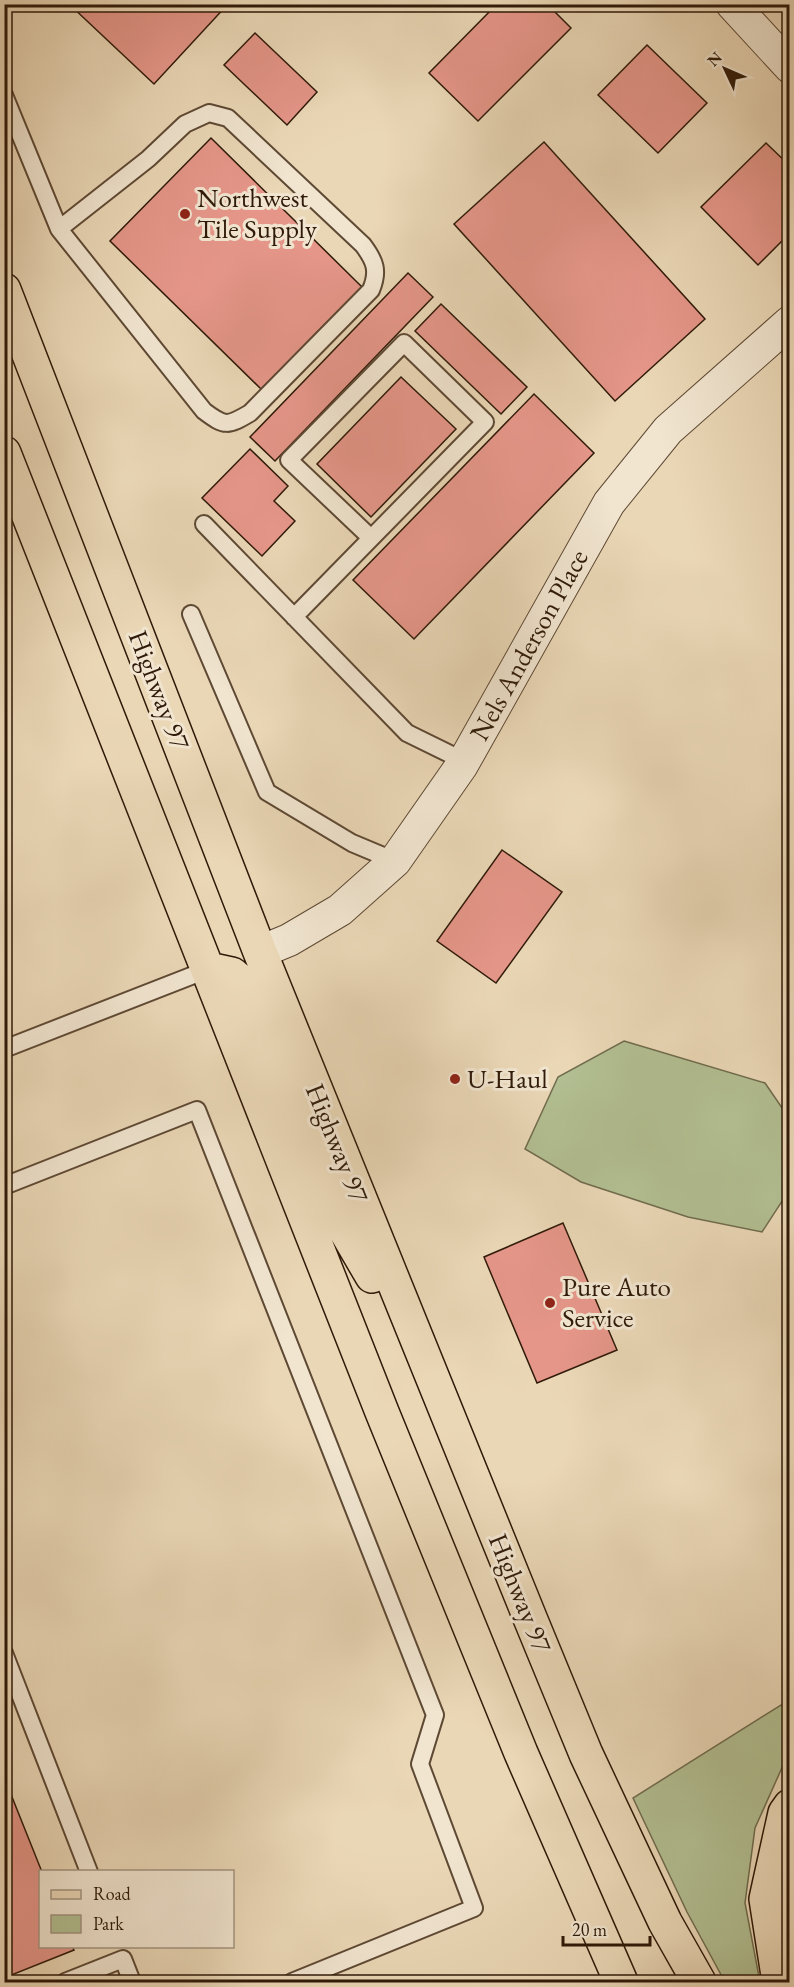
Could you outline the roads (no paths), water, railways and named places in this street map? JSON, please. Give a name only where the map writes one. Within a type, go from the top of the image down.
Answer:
[{"type":"main road","name":"Highway 97","points":[[4,290],[260,952],[434,1384],[586,1754],[665,1922],[699,1983]]},
{"type":"main road","name":"Highway 97","points":[[4,453],[382,1412],[521,1753],[621,1983]]},
{"type":"main road","points":[[209,969],[232,974],[247,987],[345,1228],[434,1384]]},
{"type":"main road","points":[[778,1983],[766,1899],[785,1813],[789,1806]]},
{"type":"street","points":[[732,4],[789,67]]},
{"type":"street","name":"Nels Anderson Place","points":[[260,952],[289,940],[340,910],[395,861],[464,761],[609,503],[668,430],[789,322]]},
{"type":"lane","points":[[4,95],[58,229],[204,411],[220,423],[231,424],[250,413],[371,290],[376,278],[374,261],[363,245],[228,118],[208,112],[185,124],[148,159],[58,229]]},
{"type":"lane","points":[[294,617],[485,422],[404,343],[289,460],[371,538]]},
{"type":"lane","points":[[204,524],[407,733],[464,761]]},
{"type":"lane","points":[[191,614],[267,792],[352,843],[395,861]]},
{"type":"lane","points":[[4,1049],[209,969]]},
{"type":"lane","points":[[4,1186],[197,1110],[435,1715],[420,1764],[474,1908],[292,1983]]},
{"type":"lane","points":[[4,1653],[88,1870]]},
{"type":"lane","points":[[65,1983],[120,1953],[132,1983]]},
{"type":"place","name":"Northwest Tile Supply","points":[[185,214]]},
{"type":"place","name":"U-Haul","points":[[455,1079]]},
{"type":"place","name":"Pure Auto Service","points":[[550,1303]]}]
